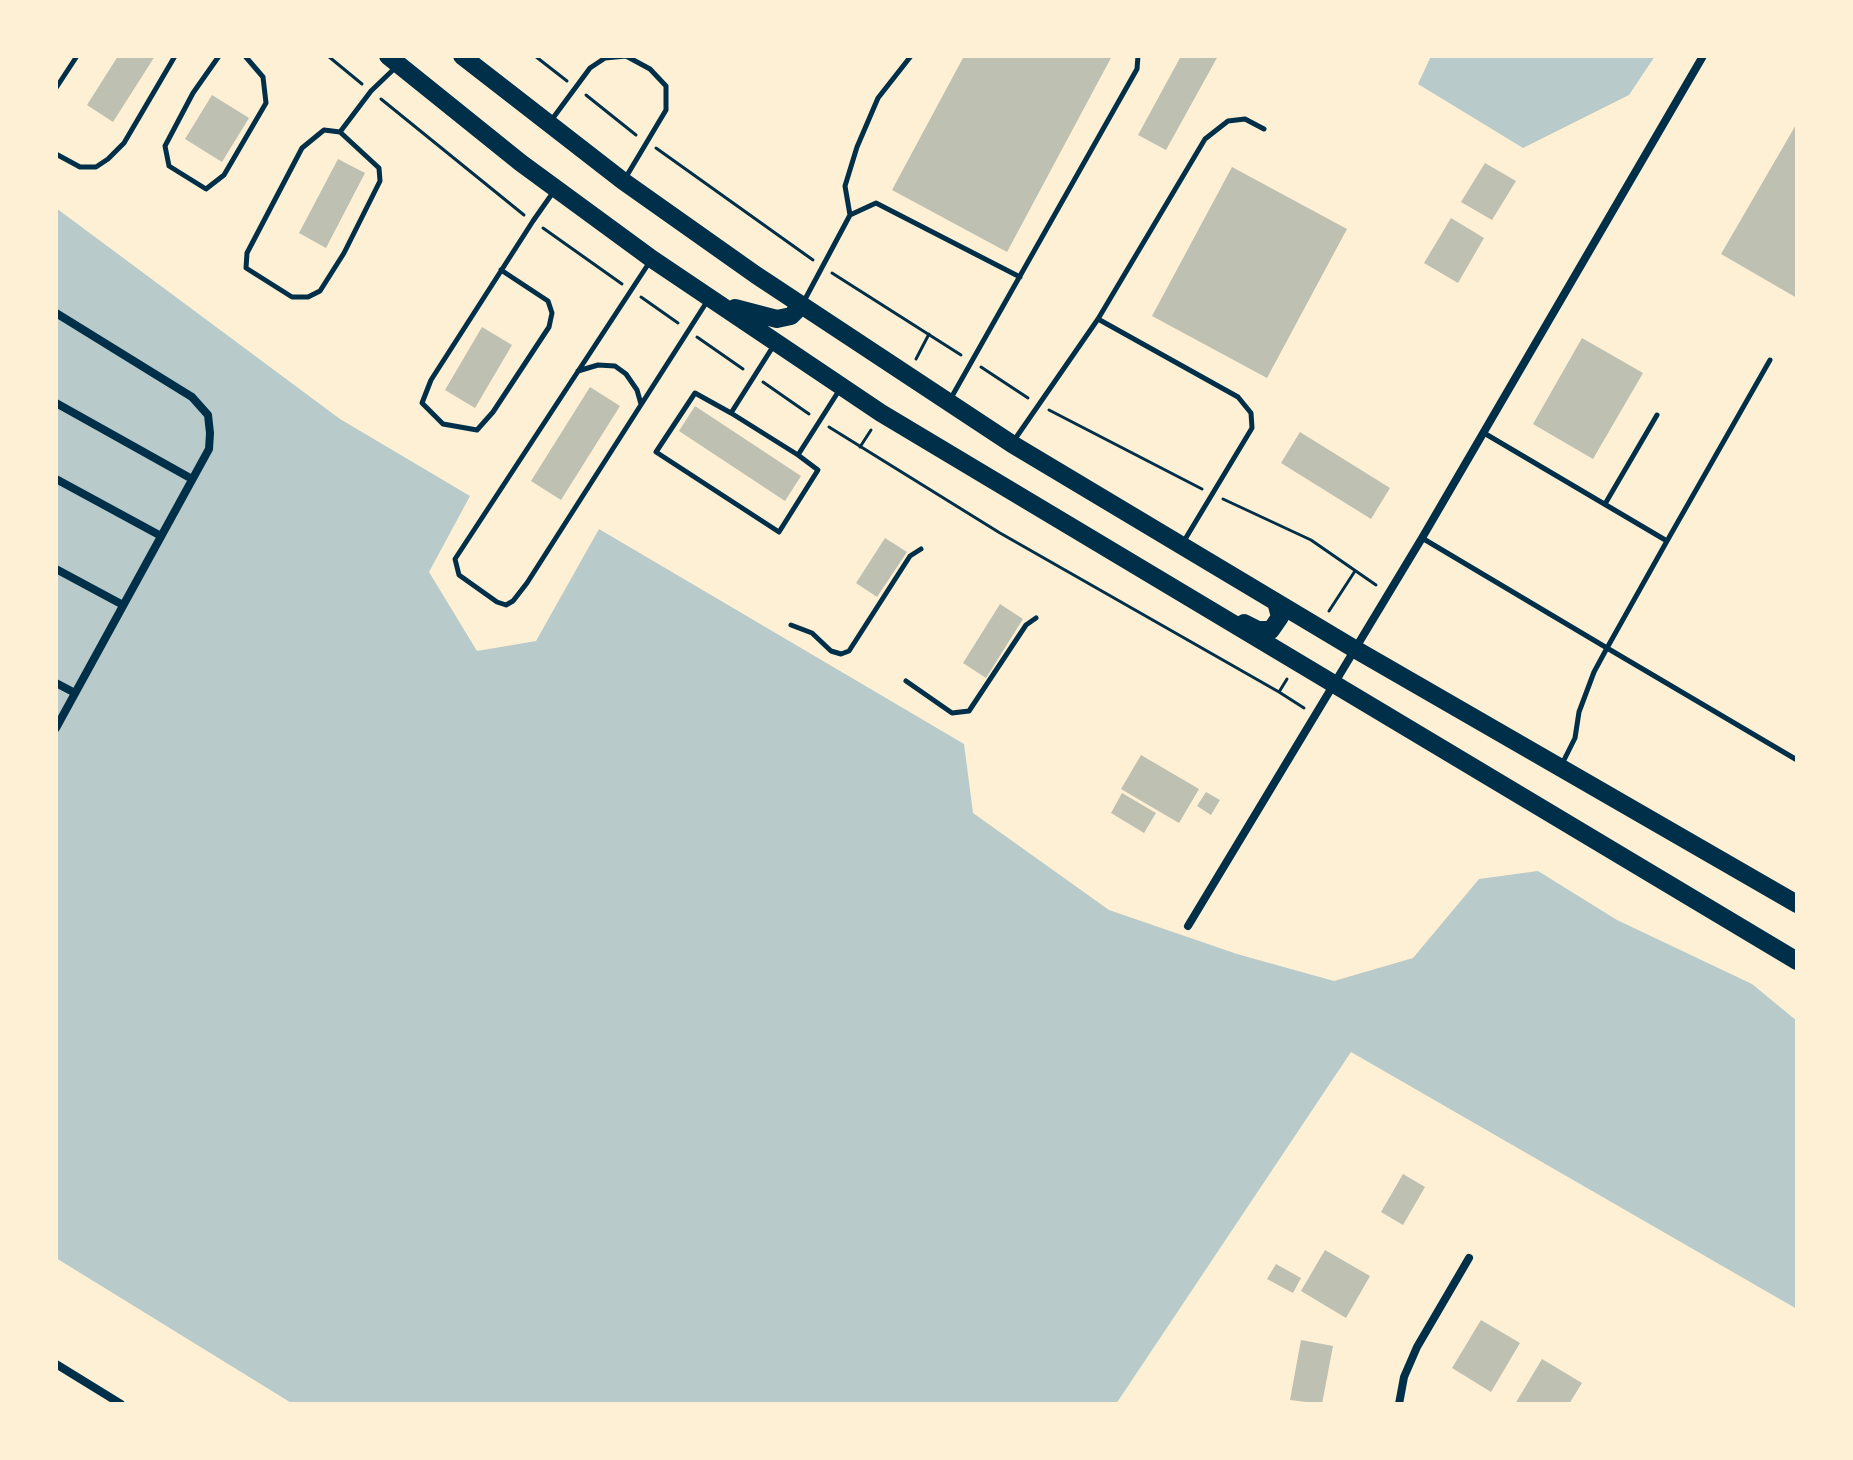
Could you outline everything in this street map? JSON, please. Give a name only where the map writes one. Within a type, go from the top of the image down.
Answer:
[{"type":"highway","points":[[462,56],[623,181],[801,306],[1012,444],[1353,648],[1797,904]]},
{"type":"highway","points":[[393,60],[652,259],[841,387],[1797,961]]},
{"type":"highway","points":[[676,276],[759,317],[791,316],[801,306]]},
{"type":"highway","points":[[1187,597],[1258,630],[1271,630],[1277,625],[1280,617],[1276,602]]},
{"type":"street","points":[[1188,926],[1422,538],[1703,56]]},
{"type":"street","points":[[56,313],[192,397],[208,415],[209,449],[56,728]]},
{"type":"street","points":[[56,403],[192,479]]},
{"type":"street","points":[[56,479],[161,536]]},
{"type":"street","points":[[56,569],[123,605]]},
{"type":"street","points":[[56,683],[75,693]]},
{"type":"street","points":[[1399,1404],[1404,1377],[1417,1347],[1469,1258]]},
{"type":"street","points":[[56,1364],[121,1404]]},
{"type":"lane","points":[[56,88],[77,56]]},
{"type":"lane","points":[[56,154],[80,167],[96,167],[108,159],[124,143],[175,56]]},
{"type":"lane","points":[[219,56],[193,93],[165,146],[169,166],[206,189],[224,175],[266,103],[263,77],[245,56]]},
{"type":"lane","points":[[549,125],[574,87],[590,68],[605,57],[626,56],[650,69],[666,86],[666,110],[623,181]]},
{"type":"lane","points":[[801,306],[850,215],[845,186],[857,147],[878,98],[911,56]]},
{"type":"lane","points":[[948,403],[1137,69],[1138,56]]},
{"type":"lane","points":[[340,132],[393,60]]},
{"type":"lane","points":[[1012,444],[1098,319],[1205,139],[1228,121],[1245,119],[1264,129]]},
{"type":"lane","points":[[324,130],[340,132],[371,158],[379,168],[380,181],[344,253],[320,291],[308,297],[292,297],[257,279],[246,268],[247,253],[302,148],[324,130]]},
{"type":"lane","points":[[501,270],[548,301],[552,313],[549,327],[493,412],[477,430],[443,424],[422,403],[431,380],[501,270],[556,188]]},
{"type":"lane","points":[[850,215],[876,203],[1020,277]]},
{"type":"lane","points":[[652,259],[455,559],[459,575],[497,602],[506,605],[513,601],[527,583],[709,299]]},
{"type":"lane","points":[[1098,319],[1238,397],[1251,413],[1252,428],[1181,546]]},
{"type":"lane","points":[[731,413],[774,344]]},
{"type":"lane","points":[[1561,767],[1575,738],[1579,712],[1594,672],[1770,360]]},
{"type":"lane","points":[[578,371],[598,365],[615,366],[626,374],[637,390],[641,405]]},
{"type":"lane","points":[[798,455],[841,387]]},
{"type":"lane","points":[[695,393],[731,413],[818,470],[779,532],[656,452],[695,393]]},
{"type":"lane","points":[[1605,504],[1657,415]]},
{"type":"lane","points":[[1482,432],[1667,541]]},
{"type":"lane","points":[[1422,538],[1797,760]]},
{"type":"lane","points":[[791,625],[812,633],[831,651],[849,651],[910,556],[921,549]]},
{"type":"lane","points":[[906,681],[952,713],[969,711],[1026,625],[1036,618]]},
{"type":"path","points":[[328,56],[533,221],[819,421],[1000,533],[1279,692]]},
{"type":"path","points":[[535,56],[648,143],[824,267],[1041,406],[1212,494],[1311,540],[1388,593]]},
{"type":"shaded area","points":[[1431,56],[1655,56],[1629,95],[1523,148],[1418,84]]},
{"type":"shaded area","points":[[56,208],[340,419],[470,496],[429,572],[477,651],[536,641],[599,529],[964,744],[973,813],[1109,910],[1237,954],[1334,981],[1413,958],[1479,879],[1538,871],[1617,920],[1752,984],[1797,1021],[1797,1309],[1351,1052],[1116,1404],[293,1404],[56,1258]]},
{"type":"building","points":[[118,56],[155,56],[113,122],[87,105]]},
{"type":"building","points":[[964,56],[1112,56],[1007,252],[892,190]]},
{"type":"building","points":[[1181,56],[1218,56],[1166,150],[1138,135]]},
{"type":"building","points":[[212,95],[249,118],[222,162],[185,139]]},
{"type":"building","points":[[1797,123],[1797,298],[1721,254]]},
{"type":"building","points":[[338,159],[365,173],[326,248],[299,233]]},
{"type":"building","points":[[1485,163],[1516,181],[1492,220],[1461,202]]},
{"type":"building","points":[[1232,167],[1347,229],[1267,378],[1152,316]]},
{"type":"building","points":[[1451,218],[1484,238],[1458,283],[1424,263]]},
{"type":"building","points":[[482,327],[512,345],[475,408],[445,390]]},
{"type":"building","points":[[1582,338],[1643,373],[1593,459],[1533,424]]},
{"type":"building","points":[[590,387],[620,406],[561,500],[531,481]]},
{"type":"building","points":[[695,406],[801,476],[785,501],[679,431]]},
{"type":"building","points":[[1300,432],[1390,488],[1371,519],[1281,463]]},
{"type":"building","points":[[885,538],[907,552],[877,597],[856,583]]},
{"type":"building","points":[[1000,604],[1023,619],[986,678],[963,663]]},
{"type":"building","points":[[1141,755],[1199,789],[1179,823],[1121,789]]},
{"type":"building","points":[[1206,792],[1220,800],[1211,815],[1197,806]]},
{"type":"building","points":[[1122,793],[1156,813],[1144,833],[1111,813]]},
{"type":"building","points":[[1403,1174],[1425,1187],[1403,1225],[1381,1212]]},
{"type":"building","points":[[1325,1250],[1370,1276],[1346,1318],[1301,1291]]},
{"type":"building","points":[[1276,1264],[1301,1278],[1293,1293],[1267,1279]]},
{"type":"building","points":[[1481,1320],[1520,1343],[1491,1392],[1452,1368]]},
{"type":"building","points":[[1301,1340],[1333,1346],[1322,1404],[1290,1400]]},
{"type":"building","points":[[1542,1359],[1582,1383],[1569,1404],[1515,1404]]}]
